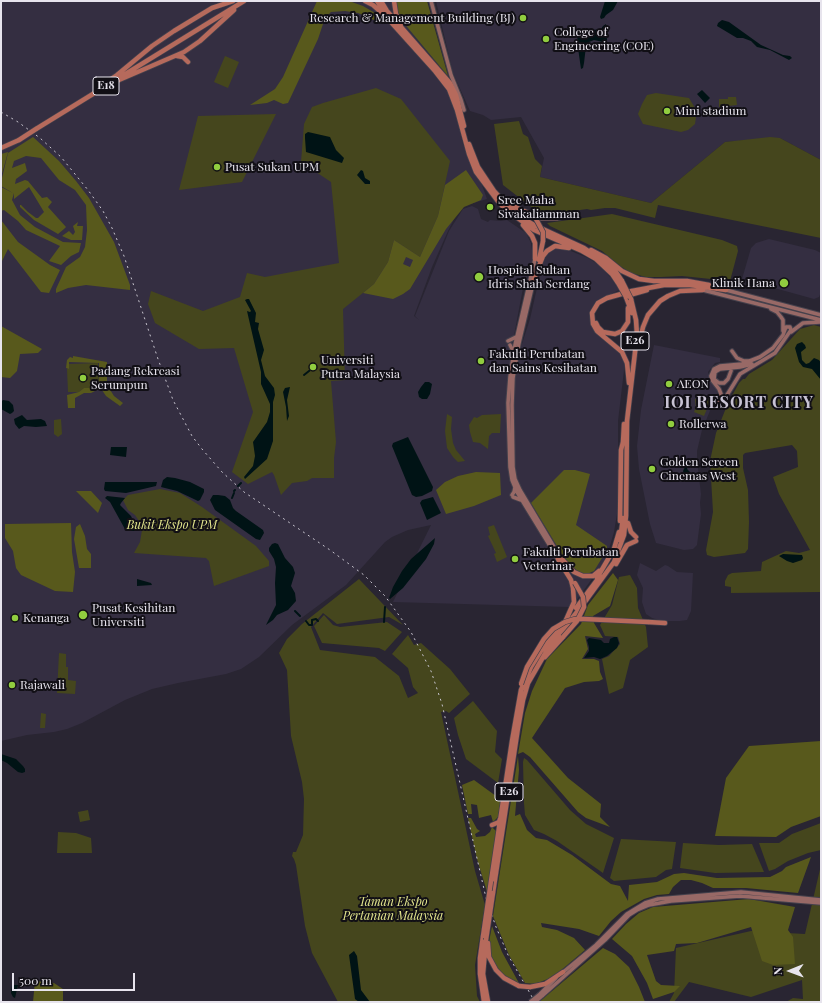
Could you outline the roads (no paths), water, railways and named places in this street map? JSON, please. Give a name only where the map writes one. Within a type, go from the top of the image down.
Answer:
[{"type":"highway","points":[[104,85],[152,46],[212,8],[233,1]]},
{"type":"highway","points":[[104,85],[184,52],[200,41],[242,1]]},
{"type":"highway","name":"E18","points":[[1,148],[35,129],[242,1]]},
{"type":"highway","points":[[365,1],[378,9],[419,50]]},
{"type":"highway","points":[[377,1],[390,21]]},
{"type":"highway","points":[[381,1],[387,11],[413,40]]},
{"type":"highway","points":[[394,1],[398,19],[419,50]]},
{"type":"highway","name":"E26","points":[[419,50],[450,83],[456,95],[466,134],[478,167],[499,197],[522,218],[538,228],[583,249],[606,263],[616,272],[628,299],[635,328],[635,341],[624,421],[623,442],[625,463]]},
{"type":"highway","name":"E26","points":[[419,50],[449,89],[476,172],[497,200],[516,217],[534,230],[583,249]]},
{"type":"highway","points":[[177,56],[188,62]]},
{"type":"highway","points":[[464,110],[466,134]]},
{"type":"highway","name":"E18","points":[[1,145],[19,138]]},
{"type":"highway","points":[[490,185],[513,205],[535,217],[548,219],[571,215]]},
{"type":"highway","points":[[516,217],[532,236],[536,250],[535,259]]},
{"type":"highway","points":[[534,279],[543,241],[543,232],[535,217]]},
{"type":"highway","points":[[534,279],[543,256],[550,248],[555,246],[565,246],[593,251],[606,258],[622,271],[639,279],[654,281],[679,280],[698,282],[726,290]]},
{"type":"highway","points":[[629,383],[627,363],[622,352],[597,331],[593,324],[592,313],[598,302],[632,291],[664,285],[690,285],[726,290]]},
{"type":"highway","points":[[628,299],[628,318],[626,326],[622,331],[615,334],[603,332],[595,321],[595,312],[599,305],[610,299],[654,289],[676,287],[703,290]]},
{"type":"highway","points":[[634,368],[644,324],[652,309],[660,301],[680,291],[703,290]]},
{"type":"highway","name":"E26","points":[[488,1002],[483,974],[498,835],[497,826],[492,825],[499,822],[502,814],[519,700],[531,667],[541,651],[605,571],[614,562],[620,550],[625,530],[625,463],[627,421],[634,368],[637,328],[628,299]]},
{"type":"highway","points":[[559,558],[574,572],[583,576],[593,576],[605,571],[614,549],[620,527],[621,450],[623,442]]},
{"type":"highway","points":[[619,559],[627,535],[628,523],[628,466],[626,450]]},
{"type":"highway","points":[[587,599],[603,582],[627,545],[636,539],[631,532],[628,523]]},
{"type":"highway","points":[[536,667],[577,621],[584,606],[583,597],[559,558]]},
{"type":"highway","points":[[559,558],[573,588],[574,602],[566,620]]},
{"type":"highway","name":"E26","points":[[484,1002],[480,974],[480,958],[486,939],[494,894],[493,881],[525,691],[536,667],[546,652],[587,599],[605,571]]},
{"type":"highway","points":[[512,741],[512,727],[516,701],[521,684],[529,663],[544,639],[553,629],[564,622],[575,619],[665,623]]},
{"type":"highway","points":[[486,939],[490,957],[496,970],[504,978],[518,986],[530,987],[545,984],[563,972]]},
{"type":"main road","points":[[431,1],[451,75],[464,110]]},
{"type":"main road","points":[[535,259],[517,337],[510,377],[508,403],[510,468],[515,486],[522,501],[559,558]]},
{"type":"main road","points":[[534,279],[519,343],[513,378],[513,467],[515,480],[520,490],[559,558]]},
{"type":"main road","points":[[703,290],[821,321]]},
{"type":"main road","points":[[726,290],[821,315]]},
{"type":"main road","points":[[727,395],[740,374],[775,353],[783,338],[784,326],[781,317],[773,310],[756,303]]},
{"type":"main road","points":[[718,407],[721,394],[712,380],[712,373],[714,369],[720,366],[742,364],[752,361],[768,352],[783,338],[803,323],[821,321]]},
{"type":"main road","points":[[514,352],[509,343],[517,337]]},
{"type":"main road","points":[[732,351],[734,355],[740,359],[752,361]]},
{"type":"main road","points":[[731,371],[728,379],[724,383],[718,383],[714,379],[715,372],[720,369],[740,368],[763,361]]},
{"type":"main road","points":[[515,486],[512,496],[522,501]]},
{"type":"main road","points":[[530,1002],[541,995],[626,918],[637,910],[649,905],[671,901],[740,896],[821,902]]},
{"type":"main road","points":[[535,1002],[563,972],[596,946]]},
{"type":"waterway","points":[[304,375],[314,367]]},
{"type":"waterway","points":[[238,486],[241,483]]},
{"type":"waterway","points":[[232,498],[234,493]]},
{"type":"waterway","points":[[384,622],[385,607]]},
{"type":"waterway","points":[[295,611],[300,616]]},
{"type":"waterway","points":[[306,621],[309,625],[312,625],[312,620],[316,619],[318,621]]},
{"type":"railway","points":[[1,112],[40,138],[61,157],[103,211],[124,256],[173,400],[192,436],[202,449],[222,472],[244,492],[330,550],[364,575],[385,596],[411,632],[431,671],[442,704],[486,898],[508,955],[535,1002]]},
{"type":"place","name":"Research & Management Building (BJ)","points":[[523,18]]},
{"type":"place","name":"College of Engineering (COE)","points":[[546,39]]},
{"type":"place","name":"Mini stadium","points":[[667,111]]},
{"type":"place","name":"Pusat Sukan UPM","points":[[217,167]]},
{"type":"place","name":"Sree Maha Sivakaliamman","points":[[490,207]]},
{"type":"place","name":"Hospital Sultan Idris Shah Serdang","points":[[479,277]]},
{"type":"place","name":"Klinik Hana","points":[[784,283]]},
{"type":"place","name":"Fakulti Perubatan dan Sains Kesihatan","points":[[481,361]]},
{"type":"place","name":"Universiti Putra Malaysia","points":[[313,367]]},
{"type":"place","name":"Padang Rekreasi Serumpun","points":[[83,378]]},
{"type":"place","name":"AEON","points":[[669,384]]},
{"type":"place","name":"Rollerwa","points":[[671,424]]},
{"type":"place","name":"Golden Screen Cinemas West","points":[[652,469]]},
{"type":"place","name":"Fakulti Perubatan Veterinar","points":[[515,559]]},
{"type":"place","name":"Pusat Kesihitan Universiti","points":[[83,615]]},
{"type":"place","name":"Kenanga","points":[[15,618]]},
{"type":"place","name":"Rajawali","points":[[12,685]]},
{"type":"district","name":"IOI RESORT CITY","points":[[739,403]]},
{"type":"park label","name":"Bukit Ekspo UPM","points":[[172,525]]},
{"type":"park label","name":"Taman Ekspo Pertanian Malaysia","points":[[393,909]]}]
